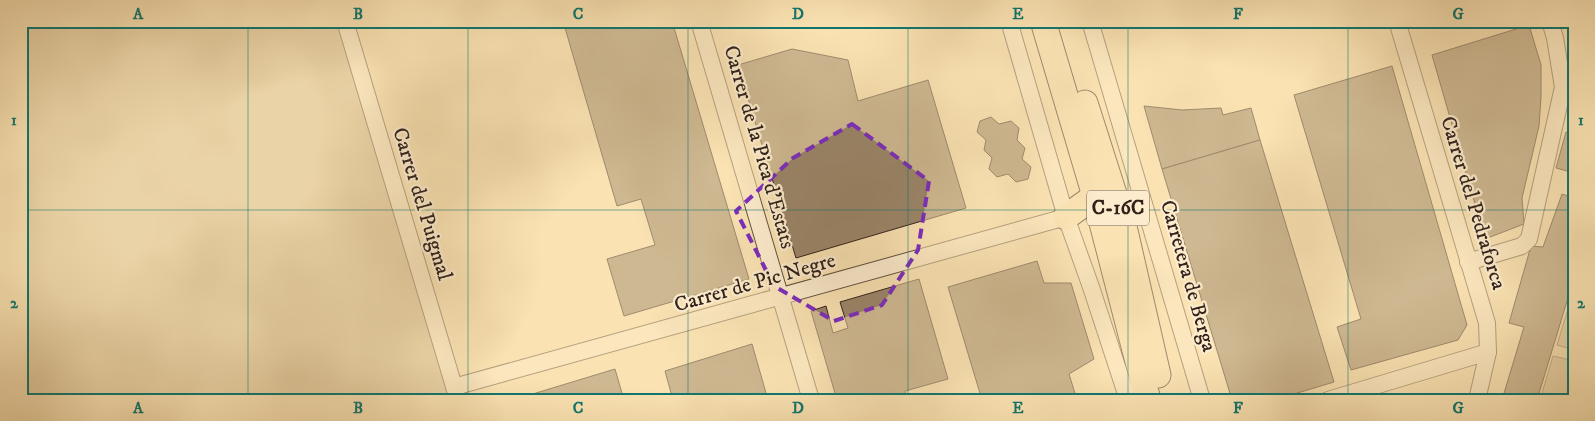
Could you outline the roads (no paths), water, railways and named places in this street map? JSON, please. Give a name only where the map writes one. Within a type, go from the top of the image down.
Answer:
[{"type":"main road","name":"C-16C","points":[[1043,21],[1095,196],[1117,285],[1159,399]]},
{"type":"main road","name":"C-16C","points":[[1060,21],[1072,65],[1123,222],[1159,399]]},
{"type":"main road","points":[[1066,217],[1095,196],[1102,186],[1076,102],[1072,65]]},
{"type":"main road","points":[[1066,217],[1088,224],[1117,285]]},
{"type":"street","name":"Carrer del Puigmal","points":[[345,21],[456,394]]},
{"type":"street","name":"Carrer de la Pica d'Estats","points":[[699,21],[811,400]]},
{"type":"street","points":[[1009,21],[1066,217],[1092,286],[1128,400]]},
{"type":"street","name":"Carretera de Berga","points":[[1090,21],[1202,400]]},
{"type":"street","name":"Carrer del Pedraforca","points":[[1396,21],[1487,323],[1488,352],[1478,400]]},
{"type":"street","points":[[1468,262],[1522,246],[1530,239],[1563,87],[1556,38],[1550,21]]},
{"type":"street","name":"Carrer de Pic Negre","points":[[456,394],[781,298],[1066,217]]},
{"type":"street","points":[[1328,400],[1488,352]]}]
